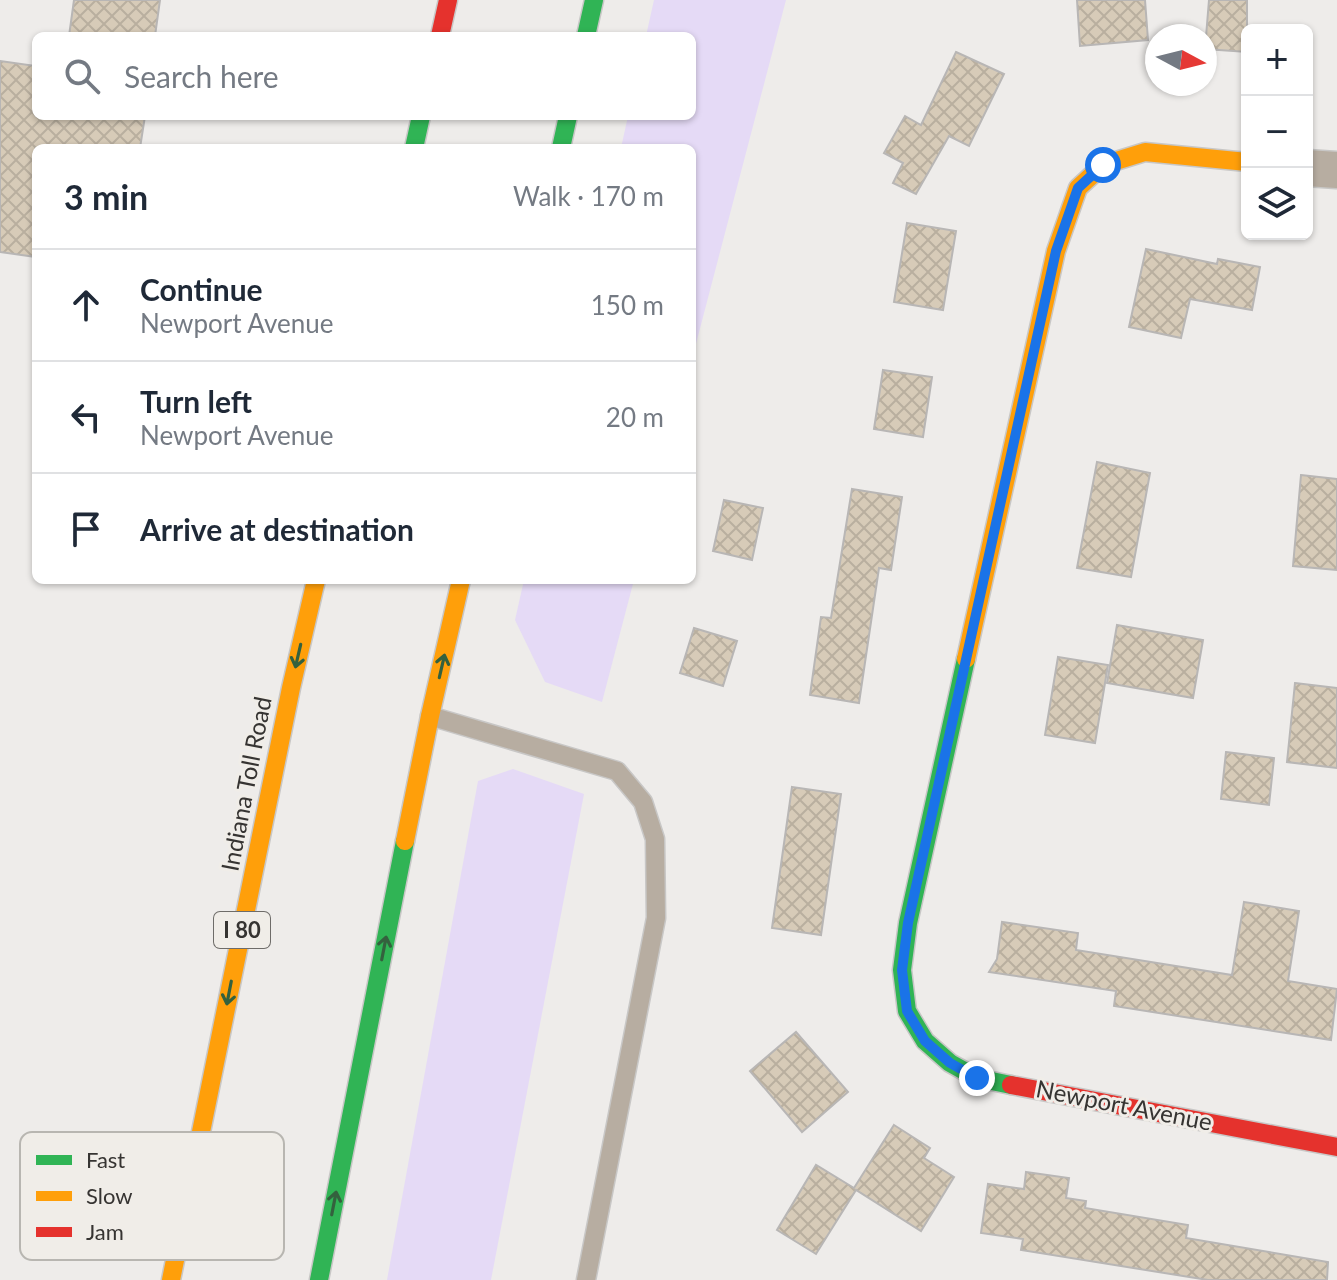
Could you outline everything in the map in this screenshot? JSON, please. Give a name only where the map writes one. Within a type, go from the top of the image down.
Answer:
[{"type":"main road","points":[[441,32],[448,0]]},
{"type":"main road","points":[[587,32],[594,0]]},
{"type":"main road","points":[[415,144],[420,120]]},
{"type":"main road","points":[[562,144],[567,120]]},
{"type":"main road","name":"Newport Avenue","points":[[1241,161],[1145,152],[1103,165],[1078,188],[1056,251],[908,923],[902,970],[907,1011],[925,1041],[950,1063],[977,1078],[1337,1147]]},
{"type":"main road","name":"Indiana Toll Road","points":[[201,1132],[315,584]]},
{"type":"main road","points":[[319,1280],[430,716],[460,584]]},
{"type":"main road","name":"Indiana Toll Road","points":[[171,1280],[175,1260]]},
{"type":"street","points":[[1313,168],[1337,170]]},
{"type":"lane","points":[[430,716],[617,771],[643,802],[655,839],[656,918],[586,1280]]},
{"type":"shaded area","points":[[654,0],[786,0],[696,344],[696,144],[622,144],[627,120],[696,120],[696,32],[647,32]]},
{"type":"shaded area","points":[[523,584],[633,584],[602,702],[545,682],[515,620]]},
{"type":"shaded area","points":[[513,769],[584,794],[491,1280],[387,1280],[478,781]]},
{"type":"building","points":[[74,0],[160,0],[156,32],[70,32]]},
{"type":"building","points":[[1077,0],[1145,0],[1145,40],[1080,46]]},
{"type":"building","points":[[1209,0],[1247,0],[1247,24],[1241,24],[1241,52],[1217,50],[1217,24],[1207,24]]},
{"type":"building","points":[[956,52],[1004,74],[969,146],[949,136],[916,194],[893,183],[903,163],[884,153],[905,116],[921,125]]},
{"type":"building","points":[[0,61],[32,65],[32,120],[144,120],[141,144],[32,144],[32,256],[0,252]]},
{"type":"building","points":[[907,223],[956,231],[943,310],[894,302]]},
{"type":"building","points":[[1146,249],[1217,264],[1218,259],[1260,267],[1252,310],[1190,299],[1181,338],[1129,327]]},
{"type":"building","points":[[883,370],[932,377],[923,437],[874,429]]},
{"type":"building","points":[[1097,462],[1150,473],[1131,577],[1077,568]]},
{"type":"building","points":[[1301,475],[1337,479],[1337,570],[1293,566]]},
{"type":"building","points":[[852,489],[902,497],[891,570],[879,568],[859,703],[810,695],[821,617],[831,618]]},
{"type":"building","points":[[724,500],[763,508],[752,560],[713,551]]},
{"type":"building","points":[[1117,625],[1203,640],[1193,698],[1107,683]]},
{"type":"building","points":[[694,628],[737,641],[723,686],[680,673]]},
{"type":"building","points":[[1058,657],[1108,665],[1095,743],[1045,735]]},
{"type":"building","points":[[1295,683],[1337,688],[1337,768],[1287,762]]},
{"type":"building","points":[[1226,752],[1274,758],[1269,805],[1221,799]]},
{"type":"building","points":[[792,787],[841,794],[821,935],[772,928]]},
{"type":"building","points":[[1244,902],[1299,911],[1288,981],[1337,989],[1331,1040],[1114,1006],[1116,991],[989,972],[997,959],[1002,922],[1078,933],[1076,950],[1232,975]]},
{"type":"building","points":[[796,1032],[848,1092],[802,1132],[750,1071]]},
{"type":"building","points":[[894,1125],[930,1148],[924,1158],[954,1177],[921,1231],[856,1190],[816,1254],[777,1230],[816,1165],[854,1188]]},
{"type":"building","points":[[1026,1172],[1069,1178],[1066,1198],[1086,1201],[1085,1208],[1188,1225],[1186,1238],[1328,1262],[1327,1280],[1208,1280],[1021,1250],[1023,1239],[981,1233],[988,1184],[1024,1189]]},
{"type":"traffic: fast","points":[[587,32],[594,0]]},
{"type":"traffic: fast","points":[[415,144],[420,120]]},
{"type":"traffic: fast","points":[[562,144],[567,120]]},
{"type":"traffic: fast","points":[[966,659],[908,923],[902,970],[907,1011],[925,1041],[950,1063],[977,1078],[1011,1085]]},
{"type":"traffic: fast","points":[[319,1280],[405,841]]},
{"type":"traffic: slow","points":[[966,659],[1056,251],[1078,188],[1103,165],[1145,152],[1241,161]]},
{"type":"traffic: slow","points":[[201,1132],[315,584]]},
{"type":"traffic: slow","points":[[405,841],[460,584]]},
{"type":"traffic: slow","points":[[171,1280],[175,1260]]},
{"type":"traffic: jam","points":[[441,32],[448,0]]},
{"type":"traffic: jam","points":[[1011,1085],[1337,1147]]},
{"type":"route","points":[[977,1078],[950,1063],[925,1041],[907,1011],[902,970],[908,923],[1056,251],[1078,188],[1103,165]]}]
